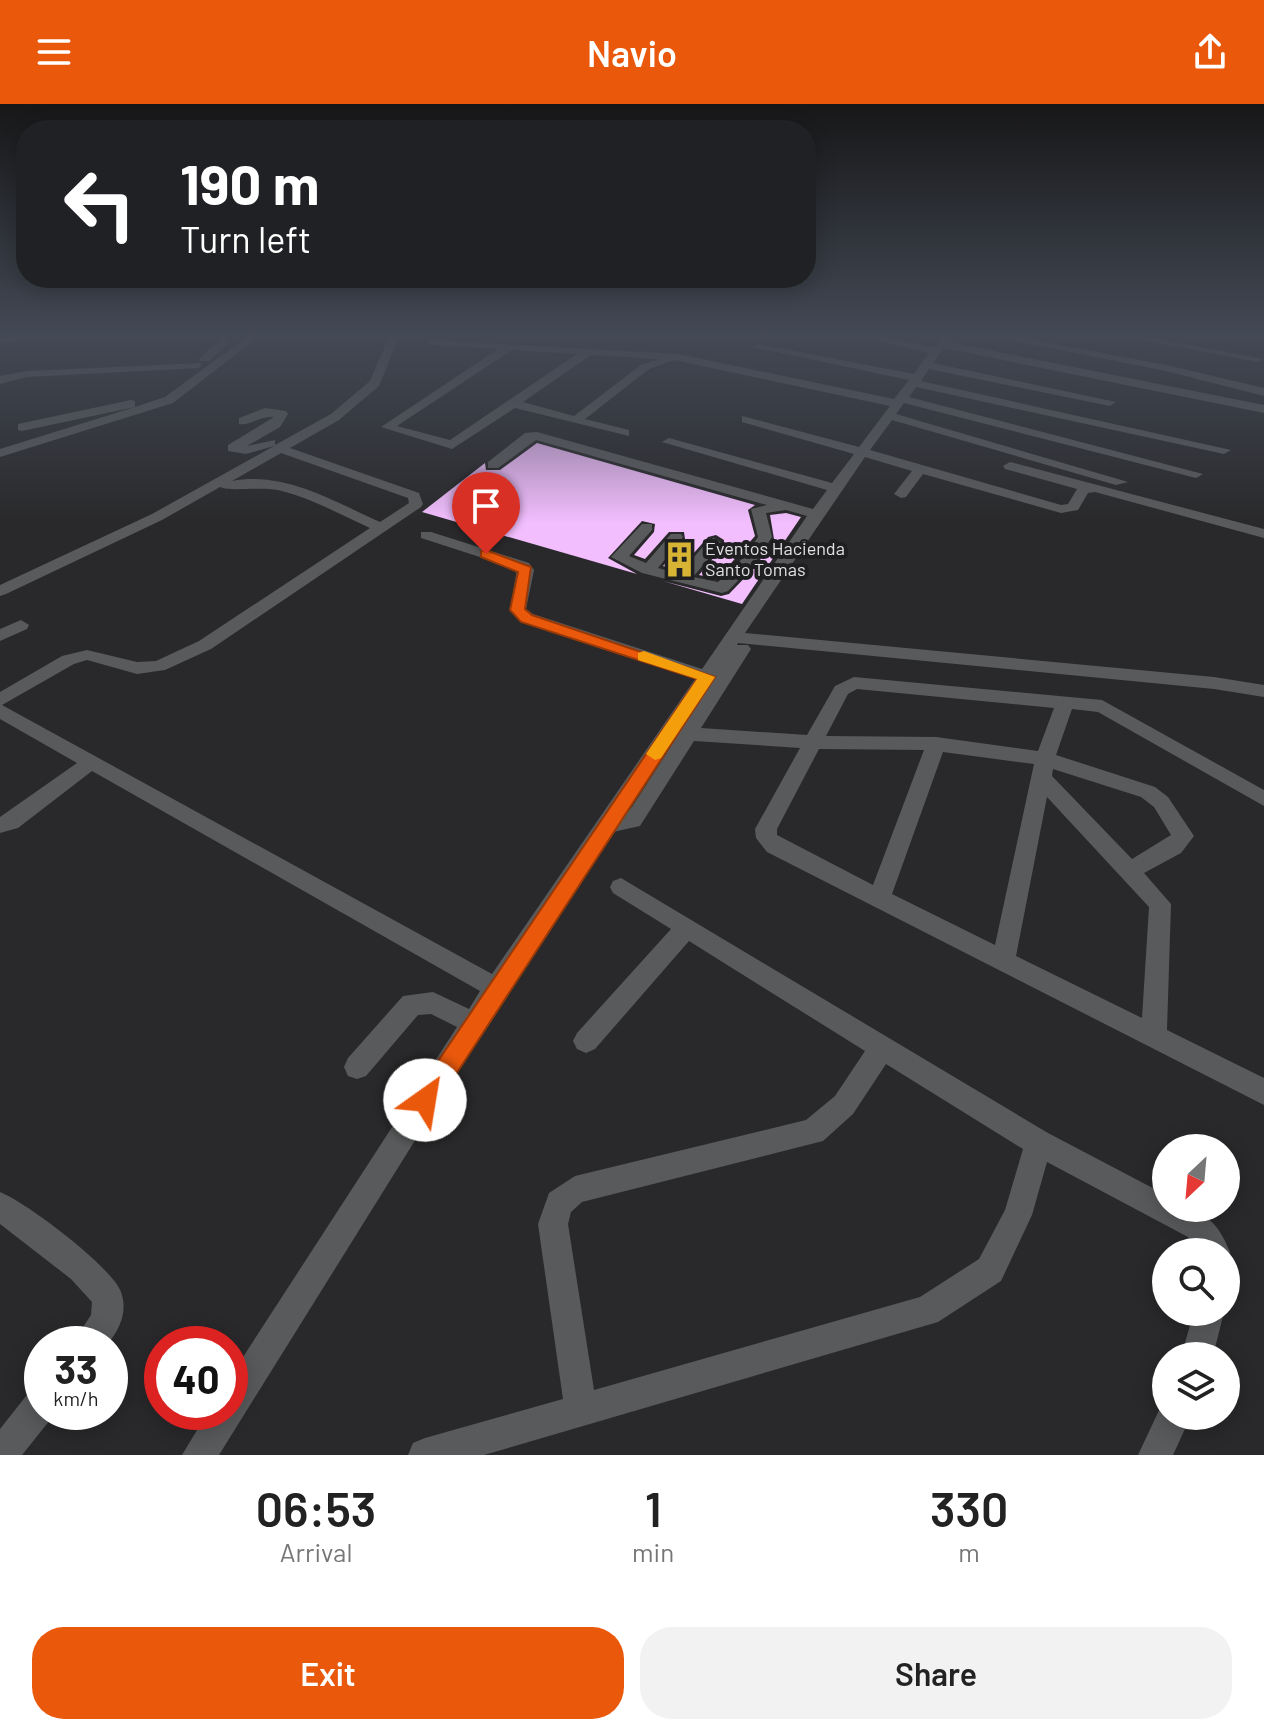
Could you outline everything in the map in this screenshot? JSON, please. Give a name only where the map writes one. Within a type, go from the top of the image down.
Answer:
[{"type":"street","points":[[22,427],[155,397]]},
{"type":"street","points":[[0,453],[173,397]]},
{"type":"street","points":[[0,591],[71,560],[201,492],[335,417],[361,397]]},
{"type":"street","points":[[433,397],[387,427],[452,445],[521,397]]},
{"type":"street","points":[[576,420],[606,397]]},
{"type":"street","points":[[248,1379],[496,988],[606,826],[678,733],[741,638],[815,516],[904,397]]},
{"type":"street","points":[[997,397],[1264,522]]},
{"type":"street","points":[[1007,397],[1196,474]]},
{"type":"street","points":[[1040,397],[1224,450]]},
{"type":"street","points":[[1086,397],[1110,402]]},
{"type":"street","points":[[1173,397],[1264,409]]},
{"type":"street","points":[[512,403],[624,433]]},
{"type":"street","points":[[0,460],[163,410],[176,411]]},
{"type":"street","points":[[243,421],[265,412],[278,410],[282,414],[276,424],[235,445],[236,450],[297,438]]},
{"type":"street","points":[[746,419],[864,450],[1061,509],[1073,507],[1083,490],[1089,488]]},
{"type":"street","points":[[493,465],[530,436],[537,436],[815,516]]},
{"type":"street","points":[[669,442],[836,488]]},
{"type":"street","points":[[0,700],[78,658],[99,657],[137,668],[159,666],[194,650],[416,504],[414,496],[279,448]]},
{"type":"street","points":[[1010,466],[1264,534]]},
{"type":"street","points":[[901,494],[921,468]]},
{"type":"street","points":[[201,492],[260,480],[380,527]]},
{"type":"street","points":[[647,527],[619,557],[648,570],[716,589],[726,584],[749,561],[765,537],[758,509],[769,507],[815,516]]},
{"type":"street","points":[[426,535],[523,566],[526,570],[518,610],[527,618],[707,677]]},
{"type":"street","points":[[648,570],[676,537]]},
{"type":"street","points":[[682,580],[714,543]]},
{"type":"street","points":[[0,636],[21,625]]},
{"type":"street","points":[[678,733],[707,677],[741,638]]},
{"type":"street","points":[[741,638],[1214,683],[1264,691]]},
{"type":"street","points":[[1264,799],[1114,711],[1065,702],[854,683],[841,690],[766,829],[767,838],[775,846],[1264,1092]]},
{"type":"street","points":[[1003,962],[1043,768],[1065,702]]},
{"type":"street","points":[[0,711],[496,988]]},
{"type":"street","points":[[678,733],[813,742],[936,744],[1148,792],[1161,802],[1183,836],[1173,847],[1129,871]]},
{"type":"street","points":[[879,900],[936,744]]},
{"type":"street","points":[[0,825],[11,822],[91,762]]},
{"type":"street","points":[[1043,768],[1160,904],[1154,1037]]},
{"type":"street","points":[[621,887],[1038,1143],[1198,1227],[1205,1238]]},
{"type":"street","points":[[586,1041],[687,927]]},
{"type":"street","points":[[357,1067],[412,1004],[433,1003],[474,1023]]},
{"type":"street","points":[[581,1410],[553,1224],[559,1203],[575,1190],[813,1132],[844,1105],[882,1047]]},
{"type":"street","points":[[425,1455],[927,1311],[990,1270],[1018,1215],[1038,1143]]},
{"type":"street","points":[[0,1206],[82,1268],[107,1296],[107,1320],[102,1326]]},
{"type":"street","points":[[1,1455],[24,1426]]},
{"type":"street","points":[[199,1455],[215,1430]]},
{"type":"street","points":[[1155,1455],[1167,1430]]},
{"type":"building","name":"Eventos Hacienda Santo Tomas","points":[[537,443],[755,505],[748,510],[755,536],[717,579],[699,575],[724,545],[724,540],[716,535],[708,537],[678,571],[663,566],[685,539],[684,532],[669,532],[645,559],[634,555],[654,532],[655,524],[642,521],[608,558],[637,574],[422,512],[485,463],[486,470],[500,470]]},
{"type":"building","points":[[786,513],[801,517],[742,604],[663,581],[721,596],[729,594],[756,566],[774,539],[770,515]]},
{"type":"slow traffic","points":[[644,656],[707,677],[655,754]]},
{"type":"place","name":"Eventos Hacienda Santo Tomas","points":[[679,559]]},
{"type":"route","points":[[425,1100],[496,988],[707,677],[520,615],[518,610],[526,570],[516,563],[486,554]]}]
